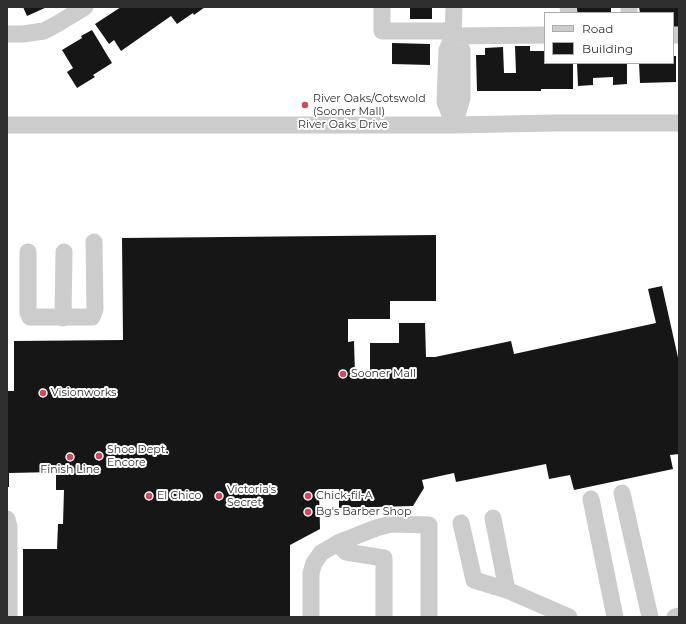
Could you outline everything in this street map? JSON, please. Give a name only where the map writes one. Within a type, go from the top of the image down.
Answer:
[{"type":"street","points":[[382,7],[382,31],[544,35]]},
{"type":"street","points":[[454,7],[453,33],[462,50],[462,98],[454,125]]},
{"type":"street","points":[[7,34],[23,34],[44,30],[83,8]]},
{"type":"street","name":"River Oaks Drive","points":[[7,125],[454,125],[679,123]]},
{"type":"street","points":[[28,252],[28,313],[30,317],[92,317],[95,308],[94,242]]},
{"type":"street","points":[[63,318],[64,252]]},
{"type":"street","points":[[622,493],[650,617]]},
{"type":"street","points":[[591,499],[615,617]]},
{"type":"street","points":[[493,518],[507,590]]},
{"type":"street","points":[[7,519],[9,527],[9,617]]},
{"type":"street","points":[[461,523],[474,580],[507,590],[569,617]]},
{"type":"street","points":[[311,617],[312,573],[314,563],[321,553],[338,543],[376,528],[391,524],[429,525],[429,617]]},
{"type":"street","points":[[338,543],[346,552],[384,558],[384,617]]},
{"type":"street","points":[[675,617],[679,616]]},
{"type":"building","points":[[23,7],[47,7],[27,16]]},
{"type":"building","points":[[121,7],[205,7],[177,24],[171,16],[121,51],[114,40],[109,44],[95,24]]},
{"type":"building","points":[[410,7],[432,7],[432,19],[410,19]]},
{"type":"building","points":[[577,7],[611,7],[611,12],[577,12]]},
{"type":"building","points":[[639,7],[679,7],[679,27],[674,27],[674,12],[640,12]]},
{"type":"building","points":[[92,30],[112,63],[93,75],[95,77],[77,88],[67,72],[73,68],[62,50]]},
{"type":"building","points":[[392,43],[430,44],[430,65],[392,64]]},
{"type":"building","points":[[515,46],[530,46],[530,51],[544,51],[544,64],[573,64],[573,89],[541,89],[541,91],[477,91],[476,55],[485,55],[485,48],[503,47],[504,73],[516,73]]},
{"type":"building","points":[[674,56],[676,56],[676,82],[640,83],[639,64],[674,64]]},
{"type":"building","points":[[577,64],[627,64],[627,84],[613,85],[613,77],[593,78],[593,85],[578,86]]},
{"type":"building","name":"Sooner Mall","points":[[436,235],[436,301],[390,301],[390,319],[348,319],[348,342],[354,341],[355,375],[370,375],[370,343],[399,343],[399,323],[425,323],[426,357],[435,357],[511,341],[514,354],[656,323],[648,289],[662,286],[679,362],[679,454],[670,455],[673,469],[574,490],[570,475],[549,479],[546,464],[456,482],[454,473],[422,480],[424,488],[413,506],[339,508],[339,489],[319,489],[320,529],[290,545],[290,617],[23,617],[23,549],[57,549],[58,524],[63,524],[64,490],[56,490],[56,472],[9,473],[9,487],[7,487],[7,391],[14,391],[14,341],[123,340],[122,238]]},
{"type":"place","name":"River Oaks/Cotswold (Sooner Mall)","points":[[305,105]]},
{"type":"place","name":"Sooner Mall","points":[[343,374]]},
{"type":"place","name":"Visionworks","points":[[43,393]]},
{"type":"place","name":"Shoe Dept. Encore","points":[[99,456]]},
{"type":"place","name":"Finish Line","points":[[70,457]]},
{"type":"place","name":"El Chico","points":[[149,496]]},
{"type":"place","name":"Victoria's Secret","points":[[219,496]]},
{"type":"place","name":"Chick-fil-A","points":[[308,496]]},
{"type":"place","name":"Bg's Barber Shop","points":[[308,512]]}]
